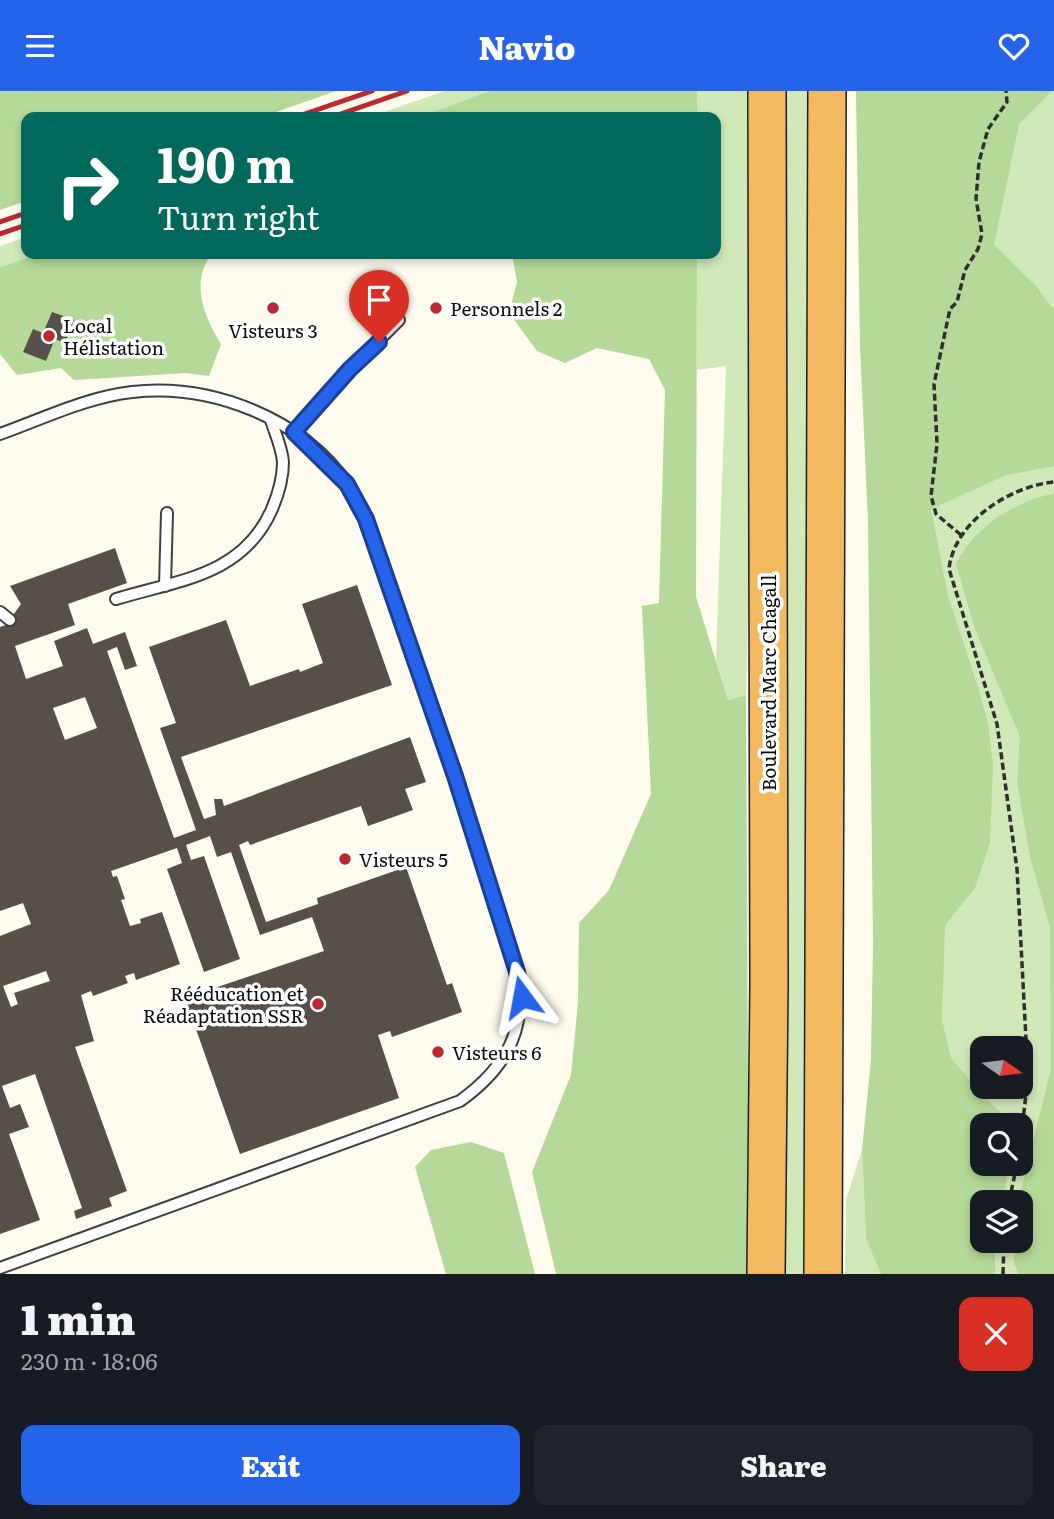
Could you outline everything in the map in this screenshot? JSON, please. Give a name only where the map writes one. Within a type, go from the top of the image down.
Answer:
[{"type":"highway","name":"Boulevard Marc Chagall","points":[[766,1274],[769,986],[767,91]]},
{"type":"highway","points":[[823,1274],[827,91]]},
{"type":"lane","points":[[294,432],[350,369],[399,320]]},
{"type":"lane","points":[[0,434],[101,398],[152,391],[206,395],[271,420],[294,432],[347,484],[366,519],[379,552],[455,776],[517,972],[522,997],[514,1033],[494,1073],[460,1101],[0,1268]]},
{"type":"lane","points":[[116,599],[216,569],[235,559],[266,522],[280,484],[283,461],[271,420]]},
{"type":"lane","points":[[164,586],[167,513]]},
{"type":"lane","points":[[0,612],[10,620]]},
{"type":"path","points":[[961,535],[936,514],[931,496],[936,452],[934,384],[950,309],[957,302],[965,270],[978,250],[982,234],[976,199],[979,162],[988,129],[1007,102],[1006,91]]},
{"type":"path","points":[[1024,1113],[1028,1077],[1017,869],[997,724],[949,569],[951,554],[961,535],[974,520],[1025,488],[1054,482]]},
{"type":"path","points":[[1003,1274],[1004,1253]]},
{"type":"green space","points":[[0,91],[336,91],[276,112],[21,112],[21,203],[0,210]]},
{"type":"green space","points":[[445,91],[489,91],[434,112],[384,112]]},
{"type":"green space","points":[[489,91],[697,91],[697,112],[434,112]]},
{"type":"green space","points":[[697,91],[749,91],[754,360],[746,695],[728,700],[716,661],[726,366],[697,370],[697,259],[721,259],[721,112],[697,112]]},
{"type":"green space","points":[[784,91],[813,91],[807,1274],[783,1274]]},
{"type":"green space","points":[[856,91],[1052,91],[1019,124],[994,245],[1036,286],[1054,310],[1054,466],[1006,475],[931,509],[948,596],[988,724],[993,765],[990,843],[975,888],[945,925],[942,1020],[951,1058],[970,1080],[970,1099],[986,1099],[1002,1113],[970,1113],[970,1176],[1007,1176],[1005,1190],[970,1190],[970,1253],[995,1253],[995,1274],[881,1274],[866,1239],[862,1150],[871,1059],[873,943],[868,522],[860,346]]},
{"type":"green space","points":[[901,91],[1054,91],[1054,1274],[953,1274]]},
{"type":"green space","points":[[21,239],[21,259],[23,259],[0,267],[0,246]]},
{"type":"green space","points":[[23,259],[209,259],[201,276],[202,300],[221,344],[209,376],[186,373],[74,380],[61,368],[17,375],[0,354],[0,267]]},
{"type":"green space","points":[[513,259],[697,259],[696,597],[728,700],[746,695],[749,1274],[556,1274],[532,1172],[571,1075],[578,1003],[579,923],[609,890],[651,794],[642,606],[659,603],[665,390],[649,359],[597,348],[565,363],[537,351],[509,313],[517,282]]},
{"type":"green space","points":[[1054,493],[1054,1274],[1019,1274],[1014,1264],[1014,1253],[1033,1253],[1033,1190],[1021,1190],[1024,1176],[1033,1176],[1033,1142],[1051,1069],[1050,927],[1030,857],[1017,782],[1020,737],[975,629],[956,564],[964,550],[985,527],[1010,510]]},
{"type":"green space","points":[[471,1142],[504,1153],[535,1274],[446,1274],[415,1167],[431,1150]]},
{"type":"green space","points":[[862,1150],[866,1239],[881,1274],[845,1274],[846,1200]]},
{"type":"building","name":"Local Hélistation","points":[[52,312],[74,320],[65,343],[55,339],[46,361],[23,352],[33,329],[43,333]]},
{"type":"building","points":[[115,548],[127,583],[68,604],[75,625],[15,646],[26,679],[63,666],[54,641],[87,628],[93,644],[125,632],[137,666],[125,670],[117,647],[107,651],[174,838],[196,830],[160,728],[176,723],[149,647],[226,620],[250,686],[299,669],[300,672],[323,663],[302,604],[357,585],[392,685],[181,757],[204,819],[216,815],[214,799],[222,799],[224,806],[410,737],[426,782],[405,789],[413,810],[368,826],[361,806],[250,845],[248,841],[239,845],[266,922],[318,904],[317,898],[406,867],[447,985],[452,983],[462,1012],[392,1037],[390,1031],[378,1035],[399,1098],[240,1154],[185,998],[324,951],[312,917],[260,935],[231,852],[217,857],[210,836],[186,845],[191,860],[204,856],[240,959],[204,972],[167,869],[182,863],[177,848],[111,871],[113,877],[117,876],[125,899],[121,900],[130,926],[141,923],[140,919],[162,912],[180,964],[136,980],[134,973],[125,976],[128,983],[93,996],[91,991],[81,995],[94,1041],[75,1047],[127,1191],[109,1198],[112,1206],[76,1219],[74,1211],[82,1208],[35,1074],[2,1086],[10,1108],[20,1104],[29,1127],[9,1134],[40,1220],[0,1234],[0,936],[31,924],[23,903],[0,911],[0,627],[6,625],[21,604],[10,586]],"holes":[[[85,697],[97,728],[65,740],[53,708]],[[46,971],[50,981],[14,993],[18,1004],[11,1007],[3,986]]]},
{"type":"railway","points":[[311,112],[372,91]]},
{"type":"railway","points":[[346,112],[407,91]]},
{"type":"railway","points":[[0,222],[21,215]]},
{"type":"railway","points":[[0,234],[21,227]]},
{"type":"place","name":"Visteurs 3","points":[[273,308]]},
{"type":"place","name":"Personnels 2","points":[[436,308]]},
{"type":"place","name":"Local Hélistation","points":[[49,336]]},
{"type":"place","name":"Visteurs 5","points":[[345,859]]},
{"type":"place","name":"Rééducation et Réadaptation SSR","points":[[318,1004]]},
{"type":"place","name":"Visteurs 6","points":[[438,1052]]},
{"type":"route","points":[[379,342],[350,369],[294,432],[320,454],[347,484],[366,519],[455,776],[517,972],[522,997]]}]
